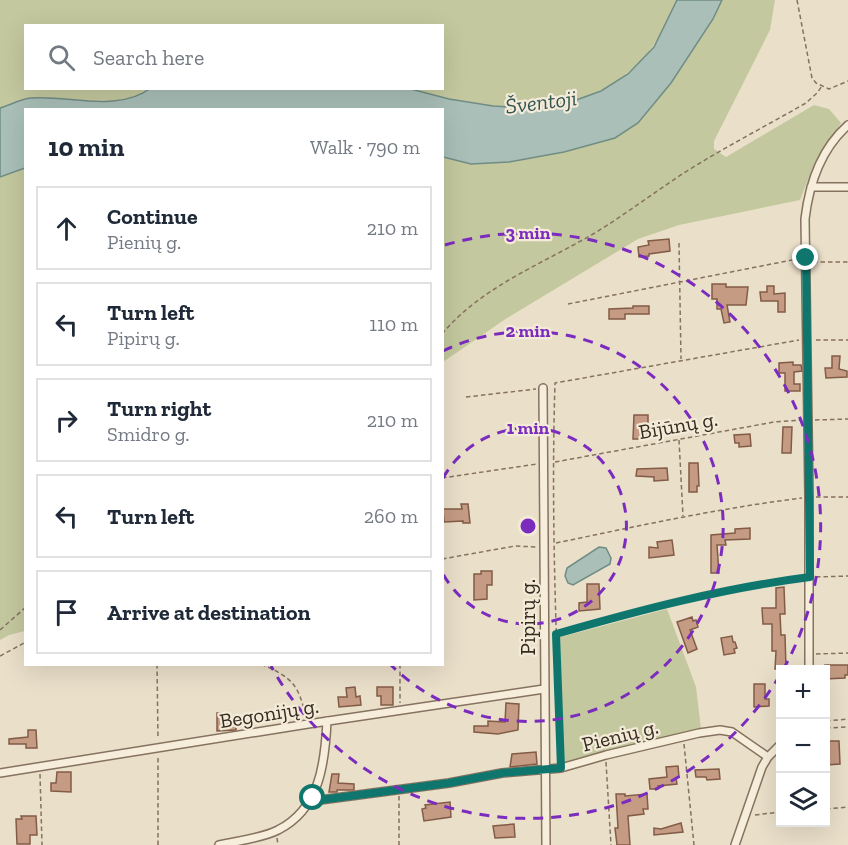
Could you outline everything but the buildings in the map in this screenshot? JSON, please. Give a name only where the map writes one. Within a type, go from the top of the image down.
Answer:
[{"type":"street","points":[[809,665],[805,219],[811,187],[831,144],[848,125]]},
{"type":"street","points":[[811,187],[848,187]]},
{"type":"street","name":"Pipirų g.","points":[[543,388],[546,845]]},
{"type":"street","name":"Begonijų g.","points":[[0,773],[544,689]]},
{"type":"street","points":[[219,845],[276,832],[299,816],[313,798],[320,777],[325,753],[327,721]]},
{"type":"street","name":"Pienių g.","points":[[313,798],[320,800],[502,773],[561,768],[606,755],[720,730],[732,732],[768,757]]},
{"type":"street","points":[[735,845],[768,757],[776,749]]},
{"type":"path","points":[[797,0],[812,78],[816,83],[829,88],[848,81]]},
{"type":"path","points":[[444,332],[463,311],[507,280],[536,267],[595,233],[699,164],[806,102],[822,86]]},
{"type":"path","points":[[679,243],[681,361],[795,340],[848,340]]},
{"type":"path","points":[[568,304],[806,260],[848,262]]},
{"type":"path","name":"Pipirų g.","points":[[561,768],[556,634],[555,383],[681,361]]},
{"type":"path","points":[[466,397],[543,388]]},
{"type":"path","name":"Bijūnų g.","points":[[554,462],[774,422],[848,419]]},
{"type":"path","points":[[679,439],[683,517]]},
{"type":"path","points":[[444,478],[531,464],[544,465]]},
{"type":"path","points":[[555,543],[766,502],[809,497],[848,497]]},
{"type":"path","points":[[444,559],[515,546],[543,548]]},
{"type":"path","points":[[556,634],[683,599],[769,582],[810,577],[848,576]]},
{"type":"path","points":[[0,630],[24,609]]},
{"type":"path","points":[[0,656],[24,643]]},
{"type":"path","points":[[810,654],[848,653]]},
{"type":"path","points":[[265,666],[288,679],[299,690],[308,724]]},
{"type":"path","points":[[400,666],[400,710]]},
{"type":"path","points":[[830,721],[848,719]]},
{"type":"path","points":[[830,728],[848,727]]},
{"type":"path","points":[[683,737],[694,845]]},
{"type":"path","points":[[606,755],[611,845]]},
{"type":"path","points":[[40,768],[42,845]]},
{"type":"path","points":[[399,789],[399,845]]},
{"type":"path","points":[[830,808],[848,807]]},
{"type":"path","points":[[744,816],[776,812]]},
{"type":"green space","points":[[0,0],[677,0],[667,24],[653,46],[619,80],[598,92],[551,106],[509,108],[480,105],[411,90],[444,90],[444,24],[24,24],[24,90],[150,90],[138,98],[116,101],[30,98],[0,108]]},
{"type":"green space","points":[[722,0],[775,0],[770,30],[714,141],[714,149],[726,157],[814,105],[829,109],[841,123],[815,162],[800,200],[679,225],[638,239],[504,320],[444,361],[444,157],[471,164],[509,162],[564,152],[615,138],[638,123],[671,83],[713,19]]},
{"type":"green space","points":[[24,168],[24,631],[0,640],[0,177]]},
{"type":"green space","points":[[667,609],[696,687],[701,729],[572,762],[562,762],[557,638]]},
{"type":"water","points":[[677,0],[722,0],[713,19],[671,83],[638,123],[615,138],[564,152],[509,162],[471,164],[444,157],[444,108],[24,108],[24,168],[0,177],[0,108],[31,98],[123,100],[147,90],[415,90],[449,99],[524,108],[568,103],[601,91],[628,74],[654,47]]},
{"type":"water","points":[[599,547],[606,548],[611,558],[610,564],[573,585],[568,583],[565,576],[567,568]]},
{"type":"route","points":[[313,798],[320,800],[449,783],[502,773],[561,768],[556,634],[683,599],[769,582],[810,577],[806,258]]},
{"type":"water label","name":"Šventoji","points":[[541,102]]}]
